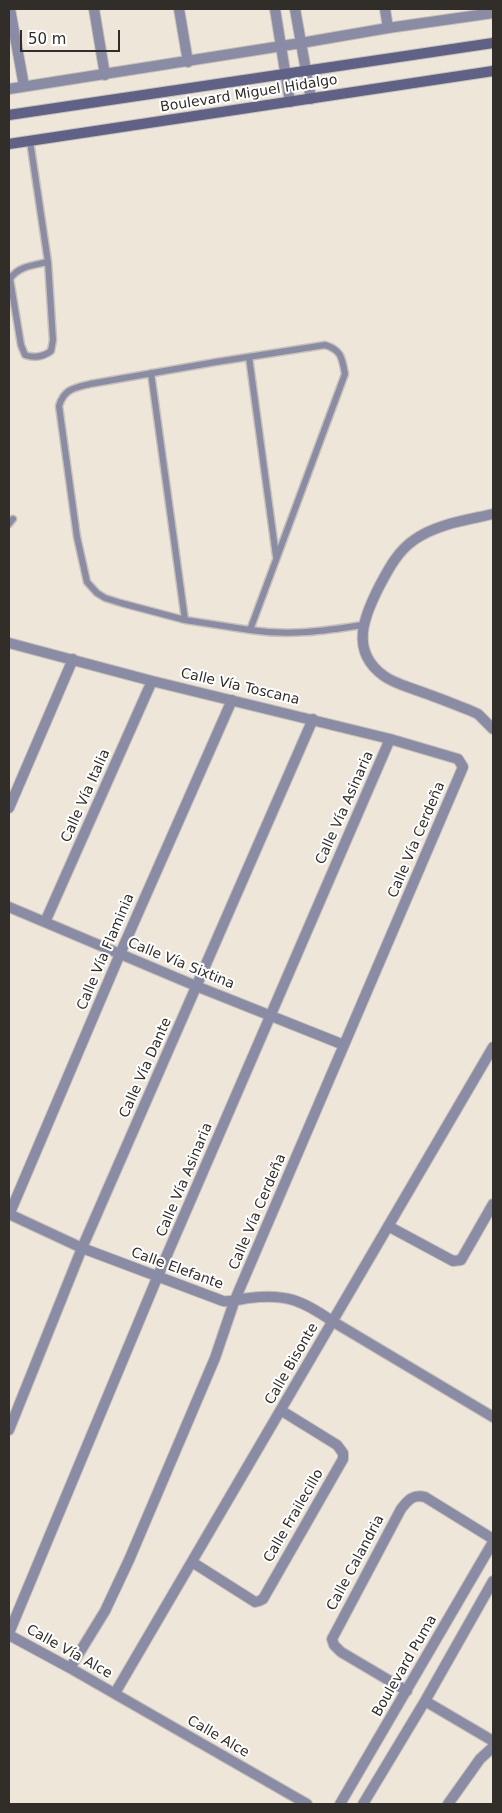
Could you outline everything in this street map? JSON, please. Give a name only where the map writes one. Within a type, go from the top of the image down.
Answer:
[{"type":"main road","name":"Boulevard Miguel Hidalgo","points":[[9,115],[493,43]]},
{"type":"main road","name":"Boulevard Miguel Hidalgo","points":[[9,144],[493,71]]},
{"type":"street","points":[[10,9],[24,86]]},
{"type":"street","points":[[94,9],[104,75]]},
{"type":"street","points":[[179,9],[188,62]]},
{"type":"street","points":[[275,9],[290,102]]},
{"type":"street","points":[[295,9],[310,99]]},
{"type":"street","points":[[386,9],[388,28]]},
{"type":"street","points":[[9,89],[281,47],[472,12],[493,13]]},
{"type":"street","points":[[493,514],[460,521],[428,531],[414,540],[398,554],[386,574],[368,606],[363,626],[363,646],[368,657],[384,676],[469,710],[485,720],[493,729]]},
{"type":"street","name":"Calle Vía Toscana","points":[[9,643],[152,681],[390,738],[458,759],[462,764]]},
{"type":"street","points":[[9,808],[73,660]]},
{"type":"street","name":"Calle Vía Italia","points":[[45,922],[152,681]]},
{"type":"street","name":"Calle Vía Flaminia","points":[[9,1214],[120,954],[232,700]]},
{"type":"street","name":"Calle Vía Dante","points":[[9,1430],[82,1248],[313,719]]},
{"type":"street","name":"Calle Vía Asinaria","points":[[9,1634],[158,1278],[390,738]]},
{"type":"street","name":"Calle Vía Cerdeña","points":[[70,1668],[105,1611],[129,1560],[215,1358],[234,1302],[462,770],[462,764]]},
{"type":"street","name":"Calle Vía Sixtina","points":[[9,907],[196,986],[344,1045]]},
{"type":"street","name":"Calle Bisonte","points":[[115,1693],[282,1411],[388,1226],[490,1060],[493,1047]]},
{"type":"street","points":[[388,1226],[453,1261],[461,1260],[493,1204]]},
{"type":"street","name":"Calle Elefante","points":[[9,1214],[82,1248],[223,1302],[234,1302],[264,1296],[295,1299],[310,1306],[493,1417]]},
{"type":"street","name":"Calle Frailecillo","points":[[192,1562],[255,1602],[261,1601],[343,1459],[343,1453],[337,1445],[282,1411]]},
{"type":"street","name":"Calle Calandria","points":[[408,1690],[342,1652],[334,1645],[332,1639],[401,1508],[412,1497],[425,1498],[493,1540]]},
{"type":"street","name":"Boulevard Puma","points":[[340,1804],[408,1690],[493,1540]]},
{"type":"street","points":[[363,1804],[425,1702],[493,1581]]},
{"type":"street","name":"Calle Vía Alce","points":[[9,1634],[115,1693]]},
{"type":"street","name":"Calle Alce","points":[[115,1693],[307,1804]]},
{"type":"street","points":[[425,1702],[493,1741]]},
{"type":"street","points":[[448,1804],[480,1759],[493,1747]]},
{"type":"lane","points":[[30,141],[48,262],[53,340],[51,351],[45,356],[31,357],[25,355],[21,346],[10,279],[14,272],[20,269],[48,262]]},
{"type":"lane","points":[[250,630],[345,374],[341,357],[334,348],[325,345],[151,373],[90,384],[72,389],[62,396],[59,406],[76,528],[85,575],[97,593],[105,598],[121,603],[185,620],[250,630],[284,634],[363,626]]},
{"type":"lane","points":[[250,356],[277,559]]},
{"type":"lane","points":[[151,373],[185,620]]}]
